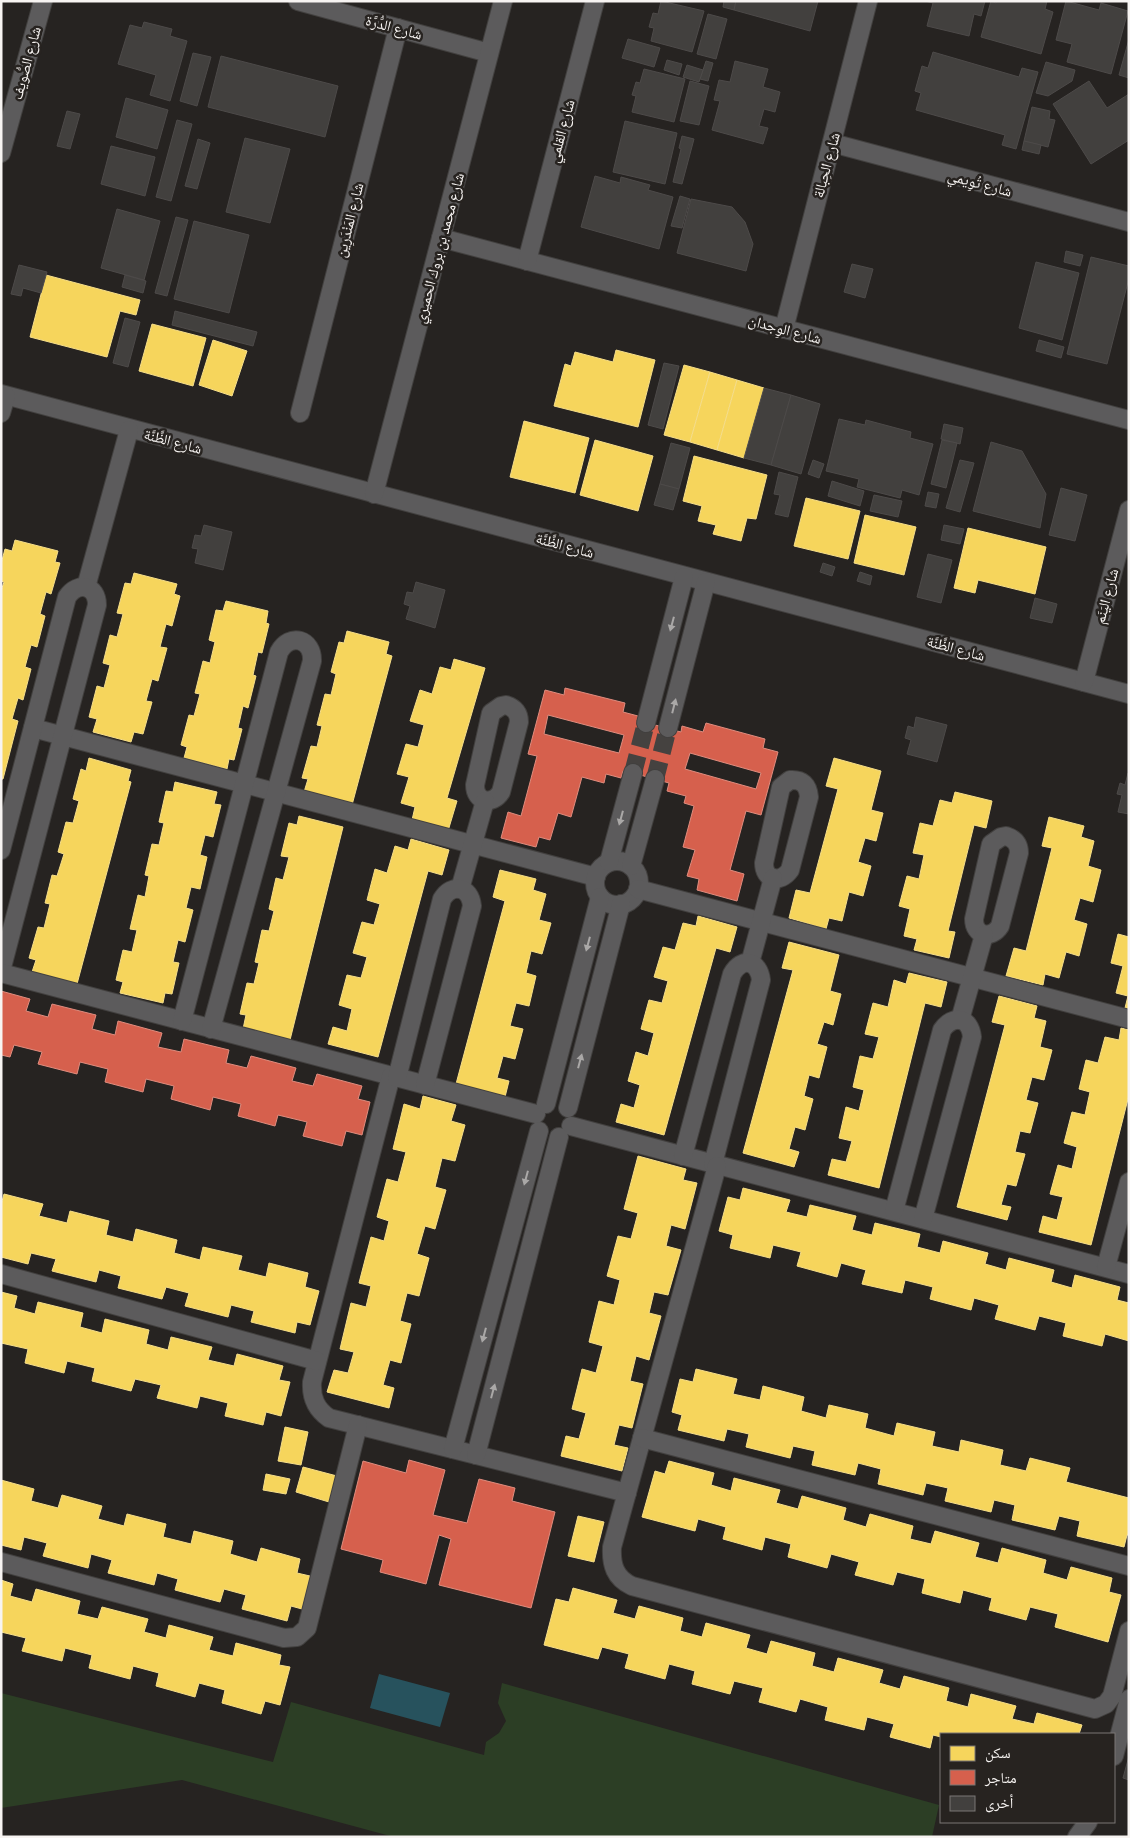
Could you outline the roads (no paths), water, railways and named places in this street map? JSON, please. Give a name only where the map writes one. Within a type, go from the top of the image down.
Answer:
[{"type":"street","name":"شارع الصُّويف","points":[[1,153],[43,1]]},
{"type":"street","name":"شارع الدُّرَّة","points":[[298,1],[490,53]]},
{"type":"street","name":"شارع محمد بن بروك الحميري","points":[[374,494],[503,1]]},
{"type":"street","name":"شارع القلمي","points":[[527,261],[595,1]]},
{"type":"street","name":"شارع الحِبالة","points":[[784,329],[868,1]]},
{"type":"street","name":"شارع المَنْدَرِين","points":[[300,413],[398,28]]},
{"type":"street","name":"شارع تُوِيمي","points":[[832,143],[1129,222]]},
{"type":"street","name":"شارع الوِجدان","points":[[441,238],[1129,420]]},
{"type":"street","name":"شارع الظَّنَّة","points":[[4,395],[129,430],[1129,694]]},
{"type":"street","points":[[1,413],[4,395]]},
{"type":"street","points":[[86,587],[129,430]]},
{"type":"street","name":"شارع اليَنَم","points":[[1084,682],[1129,510]]},
{"type":"street","points":[[646,723],[684,577]]},
{"type":"street","points":[[668,728],[706,582]]},
{"type":"street","points":[[1,850],[67,597],[76,588],[86,587],[94,592],[97,598],[97,605],[1,972],[182,1022],[540,1116]]},
{"type":"street","points":[[182,1022],[279,652],[289,641],[296,640],[304,642],[309,647],[312,661],[211,1029]]},
{"type":"street","points":[[506,705],[516,711],[519,722],[501,792],[498,798],[485,801],[475,791],[475,785],[491,713],[495,708],[506,705]]},
{"type":"street","points":[[34,728],[596,877]]},
{"type":"street","points":[[609,862],[633,773]]},
{"type":"street","points":[[631,866],[654,779]]},
{"type":"street","points":[[796,780],[806,786],[809,797],[790,870],[780,878],[773,878],[764,869],[764,862],[781,787],[785,783],[796,780]]},
{"type":"street","points":[[460,889],[485,801]]},
{"type":"street","points":[[1001,836],[1006,836],[1016,842],[1019,853],[1000,926],[996,932],[984,935],[974,926],[974,919],[991,844],[1001,836]]},
{"type":"street","points":[[617,861],[631,866],[638,876],[638,889],[635,896],[621,904],[606,902],[600,897],[597,890],[596,877],[601,868],[609,862],[617,861]]},
{"type":"street","points":[[750,963],[773,878]]},
{"type":"street","points":[[425,1085],[472,906],[471,898],[467,892],[460,889],[452,889],[446,892],[442,899],[317,1361],[312,1390],[317,1406],[329,1418],[627,1493]]},
{"type":"street","points":[[638,889],[1129,1019]]},
{"type":"street","points":[[453,1449],[540,1116],[600,897]]},
{"type":"street","points":[[568,1108],[621,904]]},
{"type":"street","points":[[960,1020],[984,935]]},
{"type":"street","points":[[683,1156],[732,974],[736,967],[742,963],[750,963],[760,973],[761,980],[715,1165],[627,1493],[612,1556],[615,1572],[625,1583],[1095,1709],[1106,1704],[1112,1696],[1129,1631]]},
{"type":"street","points":[[894,1211],[942,1030],[952,1020],[960,1020],[967,1023],[971,1029],[972,1036],[923,1219]]},
{"type":"street","points":[[476,1455],[571,1114],[568,1108],[557,1102],[540,1116]]},
{"type":"street","points":[[540,1116],[545,1136],[552,1138],[565,1132],[683,1156],[1129,1274]]},
{"type":"street","points":[[1106,1267],[1129,1182]]},
{"type":"street","points":[[1,1274],[317,1361]]},
{"type":"street","points":[[463,1410],[486,1417]]},
{"type":"street","points":[[1,1562],[284,1638],[297,1637],[307,1628],[358,1425]]},
{"type":"street","points":[[642,1438],[1129,1566]]},
{"type":"street","points":[[1115,1752],[1129,1699]]},
{"type":"street","points":[[1076,1837],[1087,1823]]},
{"type":"water","points":[[379,1674],[450,1693],[440,1727],[370,1708]]},
{"type":"tunnel","points":[[633,773],[646,723]]},
{"type":"tunnel","points":[[655,779],[668,728]]}]
